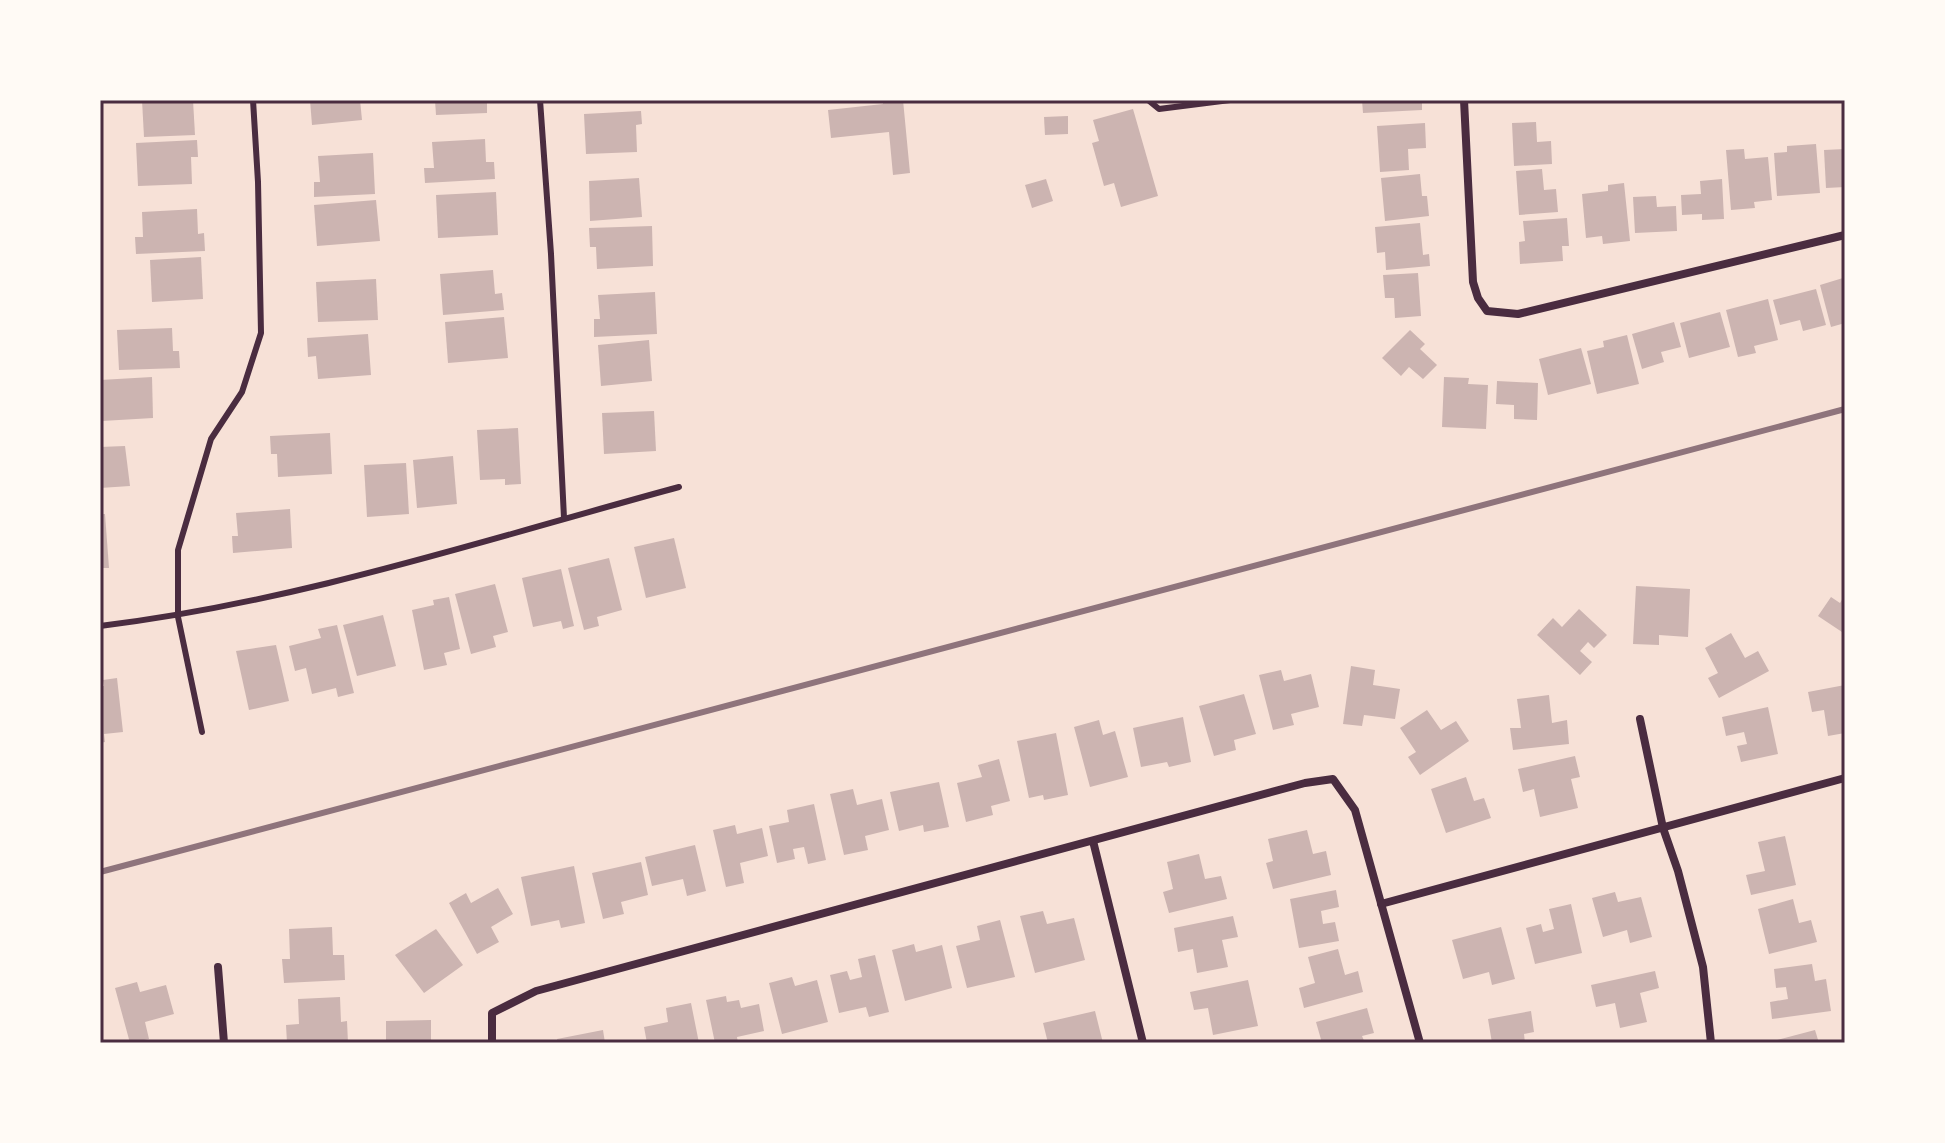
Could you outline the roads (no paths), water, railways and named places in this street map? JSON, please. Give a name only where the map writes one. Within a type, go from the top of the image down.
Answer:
[{"type":"street","points":[[1464,100],[1473,282],[1478,298],[1487,311],[1518,314],[1845,235]]},
{"type":"street","points":[[1640,719],[1663,828],[1678,871],[1703,967],[1711,1043]]},
{"type":"street","points":[[1381,904],[1845,778]]},
{"type":"street","points":[[492,1043],[492,1013],[536,991],[1305,783],[1333,779],[1355,810],[1420,1043]]},
{"type":"street","points":[[1093,841],[1143,1043]]},
{"type":"street","points":[[218,967],[224,1043]]},
{"type":"lane","points":[[202,732],[178,617],[178,550],[211,439],[242,392],[261,333],[253,100]]},
{"type":"lane","points":[[540,100],[564,518]]},
{"type":"lane","points":[[1148,100],[1159,109],[1230,100]]},
{"type":"lane","points":[[100,626],[178,617],[328,585],[679,487]]},
{"type":"railway","points":[[100,872],[1845,409]]}]
